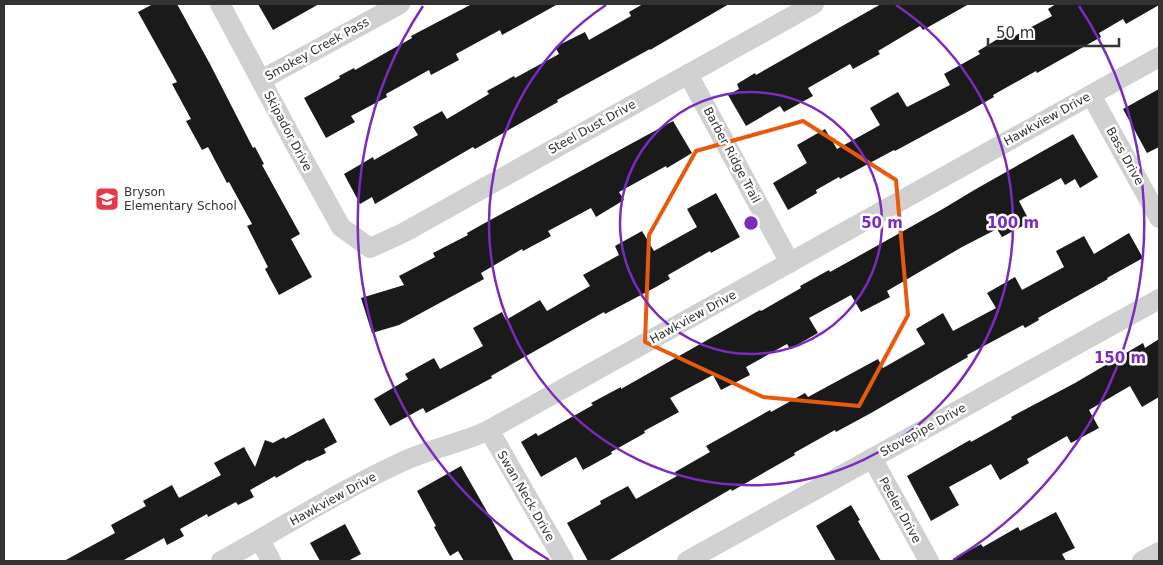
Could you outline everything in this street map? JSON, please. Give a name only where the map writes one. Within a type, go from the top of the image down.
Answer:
[{"type":"street","name":"Skipador Drive","points":[[220,4],[341,227],[370,248]]},
{"type":"street","name":"Smokey Creek Pass","points":[[261,80],[400,4]]},
{"type":"street","name":"Steel Dust Drive","points":[[370,248],[403,233],[814,4]]},
{"type":"street","name":"Hawkview Drive","points":[[220,561],[371,477],[408,459],[470,440],[489,430],[1159,57]]},
{"type":"street","name":"Barber Ridge Trail","points":[[688,74],[790,262]]},
{"type":"street","name":"Bass Drive","points":[[1091,95],[1159,218]]},
{"type":"street","name":"Stovepipe Drive","points":[[686,561],[1159,299]]},
{"type":"street","name":"Swan Neck Drive","points":[[489,430],[564,561]]},
{"type":"street","name":"Peeler Drive","points":[[872,458],[929,561]]},
{"type":"street","points":[[260,540],[272,561]]},
{"type":"street","points":[[1142,561],[1159,552]]},
{"type":"highlighted area","points":[[803,121],[896,180],[908,315],[859,406],[763,397],[645,342],[649,235],[696,151]]},
{"type":"building","points":[[153,4],[177,4],[300,234],[291,239],[312,277],[279,295],[265,269],[268,267],[247,226],[252,224],[208,147],[202,150],[186,121],[191,119],[172,84],[177,82],[138,12]]},
{"type":"building","points":[[258,4],[319,4],[273,30]]},
{"type":"building","points":[[472,4],[558,4],[502,35],[500,30],[456,54],[459,60],[431,75],[429,70],[386,94],[387,97],[351,116],[355,122],[326,138],[304,98],[340,78],[339,76],[354,68],[355,70],[412,38],[411,36]]},
{"type":"building","points":[[643,4],[729,4],[375,204],[372,197],[360,204],[344,174],[373,157],[374,160],[418,135],[413,127],[442,111],[447,119],[489,94],[487,91],[559,54],[555,47],[585,32],[589,40],[631,16],[629,12]]},
{"type":"building","points":[[881,4],[969,4],[923,30],[920,26],[878,51],[880,54],[853,69],[850,64],[808,88],[813,96],[784,112],[780,106],[746,126],[728,95],[739,89],[737,84]]},
{"type":"building","points":[[1056,4],[1159,5],[1126,24],[1123,19],[1099,33],[1101,37],[1037,73],[1036,71],[993,95],[994,97],[895,151],[840,179],[839,177],[816,190],[817,193],[788,210],[773,183],[807,163],[797,145],[825,129],[837,149],[880,125],[870,108],[898,92],[907,107],[950,85],[944,74],[980,54],[978,51],[1006,34],[1009,39],[1052,16],[1048,9]]},
{"type":"building","points":[[1159,89],[1159,147],[1147,153],[1123,109]]},
{"type":"building","points":[[673,121],[692,153],[619,192],[624,200],[596,217],[591,208],[548,231],[551,236],[523,251],[522,249],[481,273],[484,279],[399,325],[372,333],[361,298],[404,285],[399,276],[435,257],[433,253]]},
{"type":"building","points":[[1073,134],[1098,177],[1080,188],[1075,179],[1065,185],[1061,178],[1019,201],[1030,222],[1002,237],[997,229],[962,247],[887,291],[890,297],[861,312],[851,295],[809,318],[818,333],[790,349],[787,344],[746,367],[750,375],[721,390],[713,375],[670,398],[679,412],[644,431],[645,433],[611,452],[612,454],[583,470],[576,457],[541,477],[521,442],[536,433],[538,436],[593,405],[591,403],[621,387],[621,389],[761,311],[801,288],[800,286],[829,270],[830,272]]},
{"type":"building","points":[[716,193],[740,237],[711,253],[710,251],[668,275],[670,279],[605,314],[604,312],[491,376],[492,378],[426,413],[423,408],[390,426],[374,399],[408,379],[405,374],[434,358],[440,369],[483,346],[473,328],[502,312],[506,320],[540,300],[547,311],[590,286],[583,275],[619,255],[615,246],[642,231],[654,251],[697,227],[687,209]]},
{"type":"building","points":[[1129,233],[1143,258],[1038,318],[1039,320],[1025,328],[1023,325],[967,355],[968,357],[871,413],[836,432],[835,430],[794,453],[795,455],[732,491],[731,489],[608,561],[588,561],[567,523],[601,504],[600,501],[628,486],[636,499],[677,476],[675,472],[710,452],[706,446],[770,410],[771,412],[805,393],[808,397],[878,359],[883,368],[925,344],[916,329],[943,313],[953,331],[996,308],[987,293],[1015,277],[1022,290],[1064,267],[1056,251],[1084,236],[1094,254]]},
{"type":"building","points":[[1159,339],[1159,397],[1142,407],[1130,386],[1089,410],[1099,428],[1071,443],[1067,436],[1027,459],[1029,463],[1000,480],[991,464],[949,487],[959,505],[931,521],[907,476],[970,440],[971,442],[1012,419],[1011,417],[1075,383],[1143,343],[1145,348]]},
{"type":"building","points":[[324,418],[337,442],[324,449],[326,453],[308,460],[276,478],[275,476],[250,490],[254,497],[238,505],[236,502],[208,517],[207,514],[180,529],[184,536],[167,545],[164,538],[122,561],[64,561],[115,533],[111,525],[146,506],[143,501],[172,485],[179,498],[221,475],[214,463],[244,447],[255,467],[265,440],[273,443],[284,437],[285,439]]},
{"type":"building","points":[[461,466],[514,561],[464,561],[458,551],[450,556],[417,491]]},
{"type":"building","points":[[851,505],[881,561],[836,561],[816,526]]},
{"type":"building","points":[[1056,512],[1075,548],[1062,554],[1066,561],[951,561],[981,544],[983,547],[1018,527],[1020,531]]},
{"type":"building","points":[[345,524],[361,554],[348,561],[320,561],[310,543]]},
{"type":"place","name":"Bryson Elementary School","points":[[107,199]]}]
